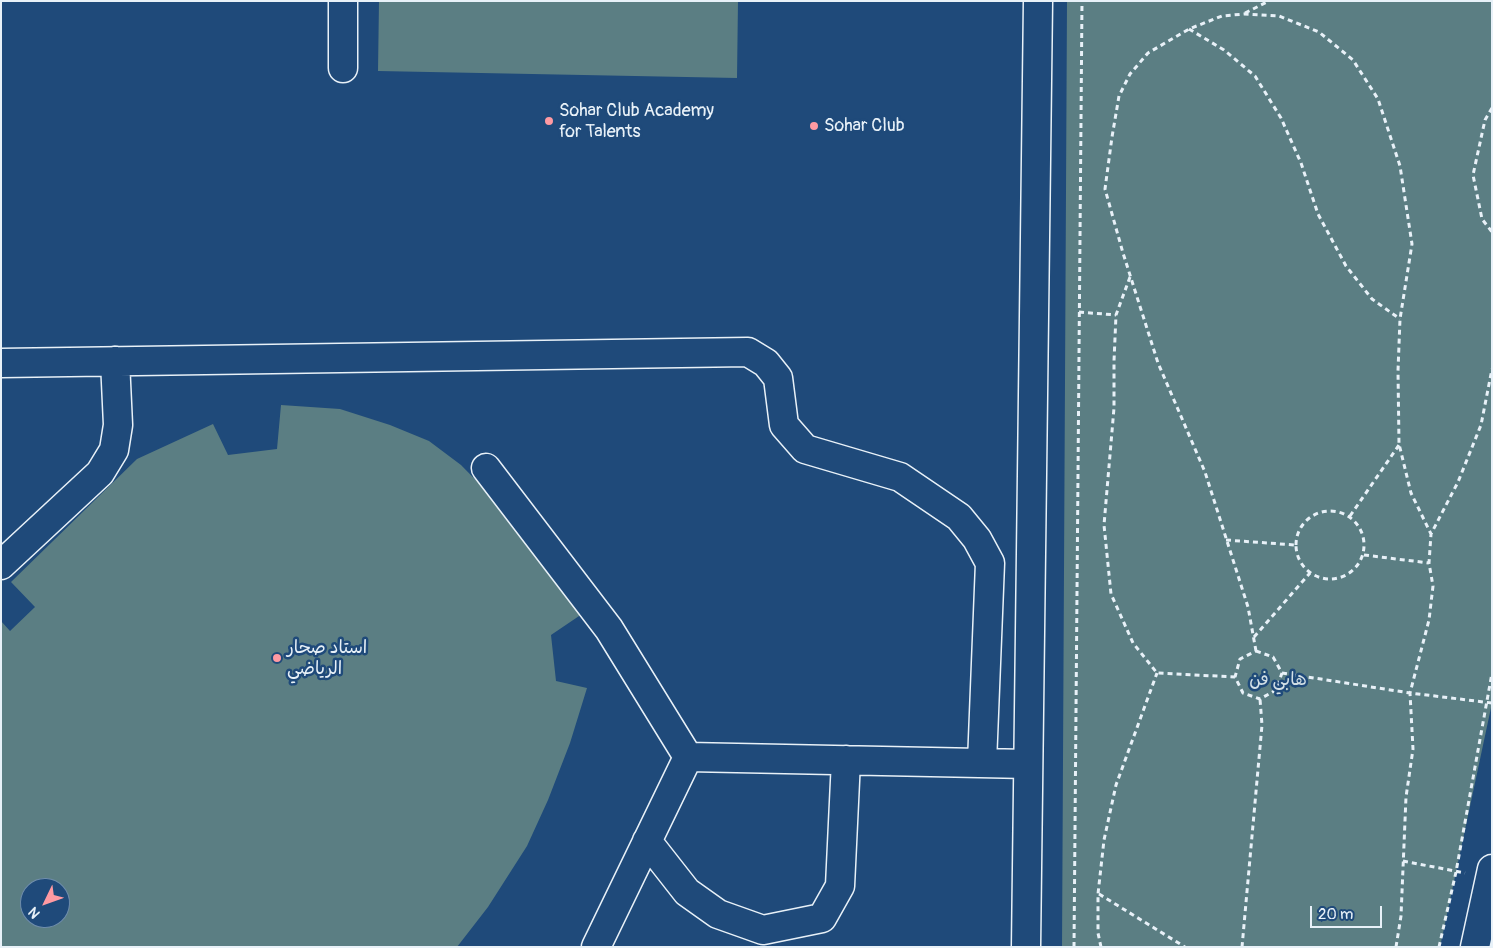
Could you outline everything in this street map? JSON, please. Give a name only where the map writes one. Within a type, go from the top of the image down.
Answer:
[{"type":"street","points":[[342,1],[343,68]]},
{"type":"street","points":[[1026,947],[1038,1]]},
{"type":"street","points":[[1,363],[748,352],[766,363],[778,378],[784,425],[805,449],[900,478],[959,517],[977,539],[990,563],[982,763]]},
{"type":"street","points":[[1,565],[100,473],[114,450],[118,425],[115,361]]},
{"type":"street","points":[[486,468],[609,629],[688,757]]},
{"type":"street","points":[[688,757],[1028,764]]},
{"type":"street","points":[[596,947],[688,757]]},
{"type":"street","points":[[647,841],[688,892],[718,914],[763,930],[822,918],[840,886],[846,760]]},
{"type":"street","points":[[1475,947],[1491,873]]},
{"type":"path","points":[[1074,947],[1082,1]]},
{"type":"path","points":[[1244,14],[1269,1]]},
{"type":"path","points":[[1256,651],[1248,607],[1205,472],[1158,363],[1105,189],[1119,96],[1130,74],[1148,53],[1189,29],[1222,16],[1244,14],[1279,16],[1319,32],[1353,60],[1378,99],[1400,166],[1412,244],[1400,319],[1398,371],[1399,444],[1411,493],[1432,534]]},
{"type":"path","points":[[1189,29],[1224,50],[1256,76],[1281,118],[1301,163],[1318,214],[1346,266],[1372,299],[1400,319]]},
{"type":"path","points":[[1492,108],[1485,120],[1473,175],[1482,219],[1492,232]]},
{"type":"path","points":[[1130,276],[1116,315],[1114,408],[1104,525],[1112,594],[1133,643],[1157,673],[1234,677]]},
{"type":"path","points":[[1079,312],[1116,315]]},
{"type":"path","points":[[1396,947],[1401,916],[1406,797],[1413,749],[1410,693],[1430,620],[1433,586],[1430,563],[1432,534],[1458,482],[1481,425],[1492,369]]},
{"type":"path","points":[[1350,516],[1399,444]]},
{"type":"path","points":[[1332,510],[1350,516],[1363,533],[1364,555],[1352,572],[1331,580],[1310,573],[1299,561],[1295,545],[1300,527],[1313,514],[1332,510]]},
{"type":"path","points":[[1226,540],[1295,545]]},
{"type":"path","points":[[1364,555],[1430,563]]},
{"type":"path","points":[[1254,638],[1310,573]]},
{"type":"path","points":[[1256,651],[1273,656],[1282,673],[1276,690],[1260,698],[1243,693],[1234,677],[1240,660],[1256,651]]},
{"type":"path","points":[[1438,947],[1456,872],[1492,672]]},
{"type":"path","points":[[1101,947],[1098,934],[1098,894],[1104,840],[1116,785],[1157,673]]},
{"type":"path","points":[[1282,673],[1410,693],[1492,703]]},
{"type":"path","points":[[1242,947],[1262,725],[1260,698]]},
{"type":"path","points":[[1403,861],[1456,872],[1491,873]]},
{"type":"path","points":[[1098,894],[1185,947]]},
{"type":"green space","points":[[379,1],[738,1],[737,78],[378,71]]},
{"type":"green space","name":"هابي فن","points":[[1067,1],[1492,1],[1492,703],[1440,947],[1062,947]]},
{"type":"green space","name":"استاد صحار الرياضي","points":[[281,405],[340,409],[390,425],[429,441],[461,465],[513,518],[585,612],[551,635],[556,681],[587,688],[570,743],[548,800],[527,846],[488,907],[457,947],[1,947],[1,621],[10,631],[35,607],[11,582],[137,459],[213,424],[228,455],[277,449]]},
{"type":"place","name":"Sohar Club Academy for Talents","points":[[549,121]]},
{"type":"place","name":"Sohar Club","points":[[814,126]]},
{"type":"place","name":"استاد صحار الرياضي","points":[[277,658]]}]
